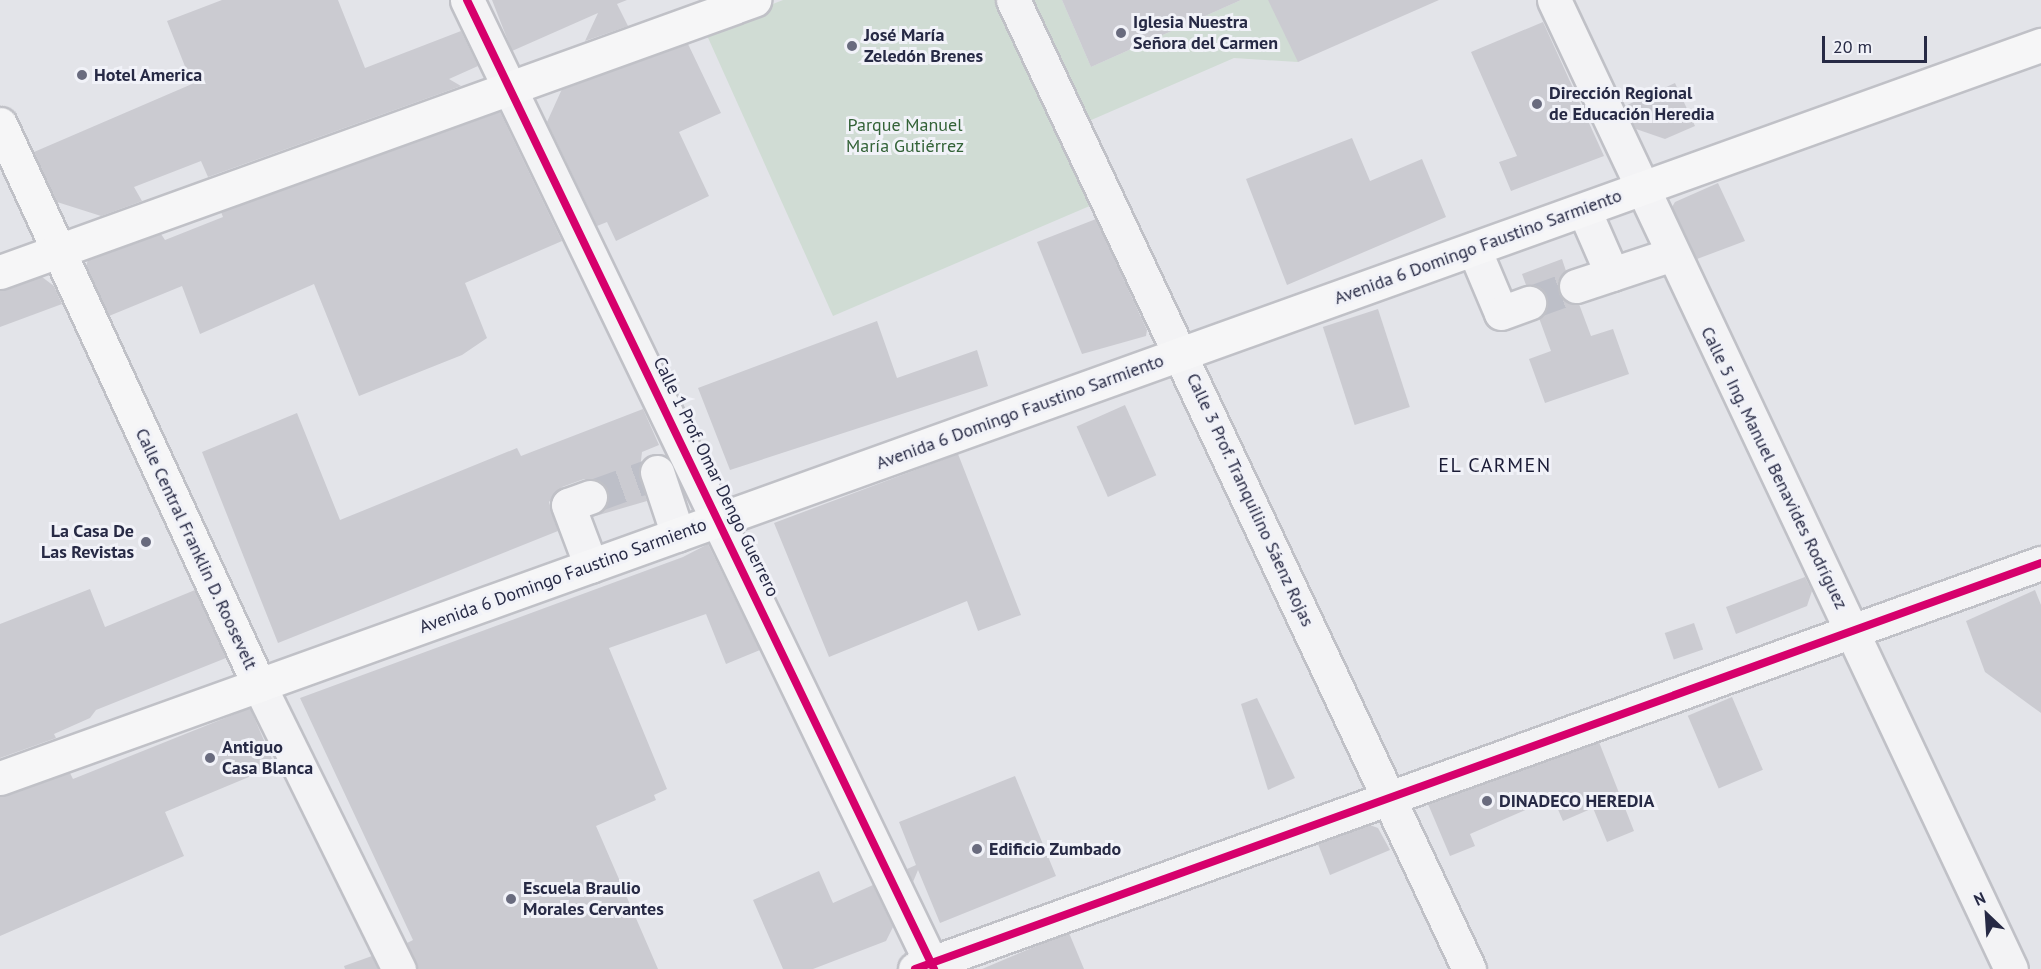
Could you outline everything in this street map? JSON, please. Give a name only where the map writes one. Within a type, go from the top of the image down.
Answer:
[{"type":"main road","points":[[0,272],[510,91],[754,0]]},
{"type":"main road","name":"Avenida 6 Domingo Faustino Sarmiento","points":[[0,778],[2041,45]]},
{"type":"main road","name":"Calle Central Franklin D. Roosevelt","points":[[0,124],[259,685]]},
{"type":"street","name":"Calle 1 Prof. Omar Dengo Guerrero","points":[[467,0],[720,519],[927,967]]},
{"type":"street","name":"Calle 3 Prof. Tranquilino Sáenz Rojas","points":[[1013,0],[1182,354],[1469,969]]},
{"type":"street","name":"Calle 5 Ing. Manuel Benavides Rodríguez","points":[[1554,0],[1642,189],[1670,255],[1854,633],[2011,969]]},
{"type":"street","points":[[1584,210],[1612,274]]},
{"type":"street","points":[[1474,249],[1501,313],[1529,303]]},
{"type":"street","points":[[1576,286],[1670,255]]},
{"type":"street","points":[[678,535],[654,473],[691,459]]},
{"type":"street","points":[[590,497],[568,505],[591,566]]},
{"type":"street","points":[[927,967],[1392,801],[2041,564]]},
{"type":"street","name":"Calle Central Franklin D. Roosevelt","points":[[259,685],[399,969]]},
{"type":"green space","name":"Parque Manuel María Gutiérrez","points":[[783,0],[998,0],[1092,205],[833,316],[705,31]]},
{"type":"green space","points":[[1032,0],[1062,0],[1091,67],[1241,0],[1309,0],[1298,62],[1234,58],[1089,121]]},
{"type":"building","points":[[222,0],[338,0],[365,68],[461,31],[478,66],[449,79],[461,86],[208,177],[201,161],[134,187],[142,201],[101,216],[57,202],[34,152],[192,84],[167,21]]},
{"type":"building","points":[[492,0],[627,0],[617,4],[628,26],[585,41],[598,13],[512,51]]},
{"type":"building","name":"Iglesia Nuestra Señora del Carmen","points":[[1062,0],[1241,0],[1091,67]]},
{"type":"building","points":[[1268,0],[1439,0],[1298,62]]},
{"type":"building","name":"Dirección Regional de Educación Heredia","points":[[1543,22],[1604,156],[1511,191],[1499,162],[1517,156],[1471,52]]},
{"type":"building","points":[[688,44],[721,113],[679,132],[709,196],[616,241],[607,222],[597,226],[547,122],[562,89]]},
{"type":"building","points":[[1675,83],[1695,126],[1665,139],[1636,129],[1625,106]]},
{"type":"building","points":[[500,112],[562,241],[465,283],[487,338],[462,355],[359,396],[314,284],[200,334],[182,286],[109,316],[86,266],[88,260],[161,234],[165,240],[223,217],[221,212]]},
{"type":"building","points":[[1352,138],[1370,181],[1422,159],[1446,217],[1287,285],[1246,179]]},
{"type":"building","points":[[1718,183],[1745,241],[1697,259],[1672,207],[1675,202]]},
{"type":"building","points":[[1096,219],[1147,330],[1146,336],[1082,354],[1037,242]]},
{"type":"building","points":[[1562,259],[1566,271],[1558,282],[1558,292],[1564,300],[1579,304],[1591,336],[1613,329],[1629,374],[1545,403],[1529,359],[1551,351],[1539,318],[1547,307],[1547,297],[1541,288],[1526,285],[1522,274]]},
{"type":"building","points":[[42,277],[54,286],[62,304],[0,327],[0,290]]},
{"type":"building","points":[[1378,309],[1410,407],[1355,425],[1323,327]]},
{"type":"building","points":[[877,321],[897,378],[977,350],[988,386],[730,470],[698,388]]},
{"type":"building","points":[[1125,405],[1156,475],[1108,497],[1077,427]]},
{"type":"building","points":[[643,409],[659,445],[642,452],[639,477],[647,501],[592,517],[608,501],[602,483],[584,479],[562,487],[549,502],[558,531],[278,643],[202,452],[297,413],[340,520],[517,448],[521,456]]},
{"type":"building","points":[[958,454],[1021,615],[978,631],[967,601],[829,657],[774,523]]},
{"type":"building","points":[[708,544],[760,650],[726,664],[706,614],[609,648],[667,789],[654,795],[656,800],[596,826],[658,969],[418,969],[407,943],[413,940],[300,698],[683,557]]},
{"type":"building","points":[[1805,577],[1812,591],[1807,606],[1736,634],[1726,607]]},
{"type":"building","points":[[90,589],[105,627],[195,590],[226,658],[96,710],[90,718],[54,734],[56,738],[0,758],[0,624]]},
{"type":"building","points":[[2035,590],[2041,605],[2041,713],[1985,672],[1966,621]]},
{"type":"building","points":[[1694,623],[1703,649],[1674,660],[1665,633]]},
{"type":"building","points":[[1732,697],[1763,770],[1719,788],[1688,716]]},
{"type":"building","points":[[1257,698],[1295,778],[1268,790],[1241,704]]},
{"type":"building","points":[[250,708],[275,766],[165,812],[184,856],[0,936],[0,796],[70,773],[73,779]]},
{"type":"building","points":[[1599,742],[1634,831],[1607,842],[1593,808],[1563,821],[1553,798],[1470,834],[1475,846],[1450,856],[1428,804]]},
{"type":"building","name":"Edificio Zumbado","points":[[1015,776],[1056,876],[940,923],[918,870],[913,882],[907,869],[916,865],[899,822]]},
{"type":"building","points":[[1370,825],[1378,828],[1390,850],[1330,875],[1318,844]]},
{"type":"building","points":[[819,871],[833,903],[873,885],[893,927],[886,941],[813,969],[783,969],[753,900]]},
{"type":"building","points":[[1069,933],[1084,969],[982,969],[1048,941]]},
{"type":"building","points":[[372,956],[378,969],[345,969],[344,966]]},
{"type":"tunnel","points":[[1529,303],[1576,286]]},
{"type":"tunnel","points":[[590,497],[651,475]]},
{"type":"cycle path","points":[[467,0],[934,969]]},
{"type":"cycle path","points":[[915,969],[2041,563]]},
{"type":"place","name":"Iglesia Nuestra Señora del Carmen","points":[[1121,33]]},
{"type":"place","name":"José María Zeledón Brenes","points":[[852,46]]},
{"type":"place","name":"Hotel America","points":[[82,75]]},
{"type":"place","name":"Dirección Regional de Educación Heredia","points":[[1537,104]]},
{"type":"place","name":"La Casa De Las Revistas","points":[[146,542]]},
{"type":"place","name":"Antiguo Casa Blanca","points":[[210,758]]},
{"type":"place","name":"DINADECO HEREDIA","points":[[1487,801]]},
{"type":"place","name":"Edificio Zumbado","points":[[977,849]]},
{"type":"place","name":"Escuela Braulio Morales Cervantes","points":[[511,899]]},
{"type":"district","name":"EL CARMEN","points":[[1495,465]]}]
